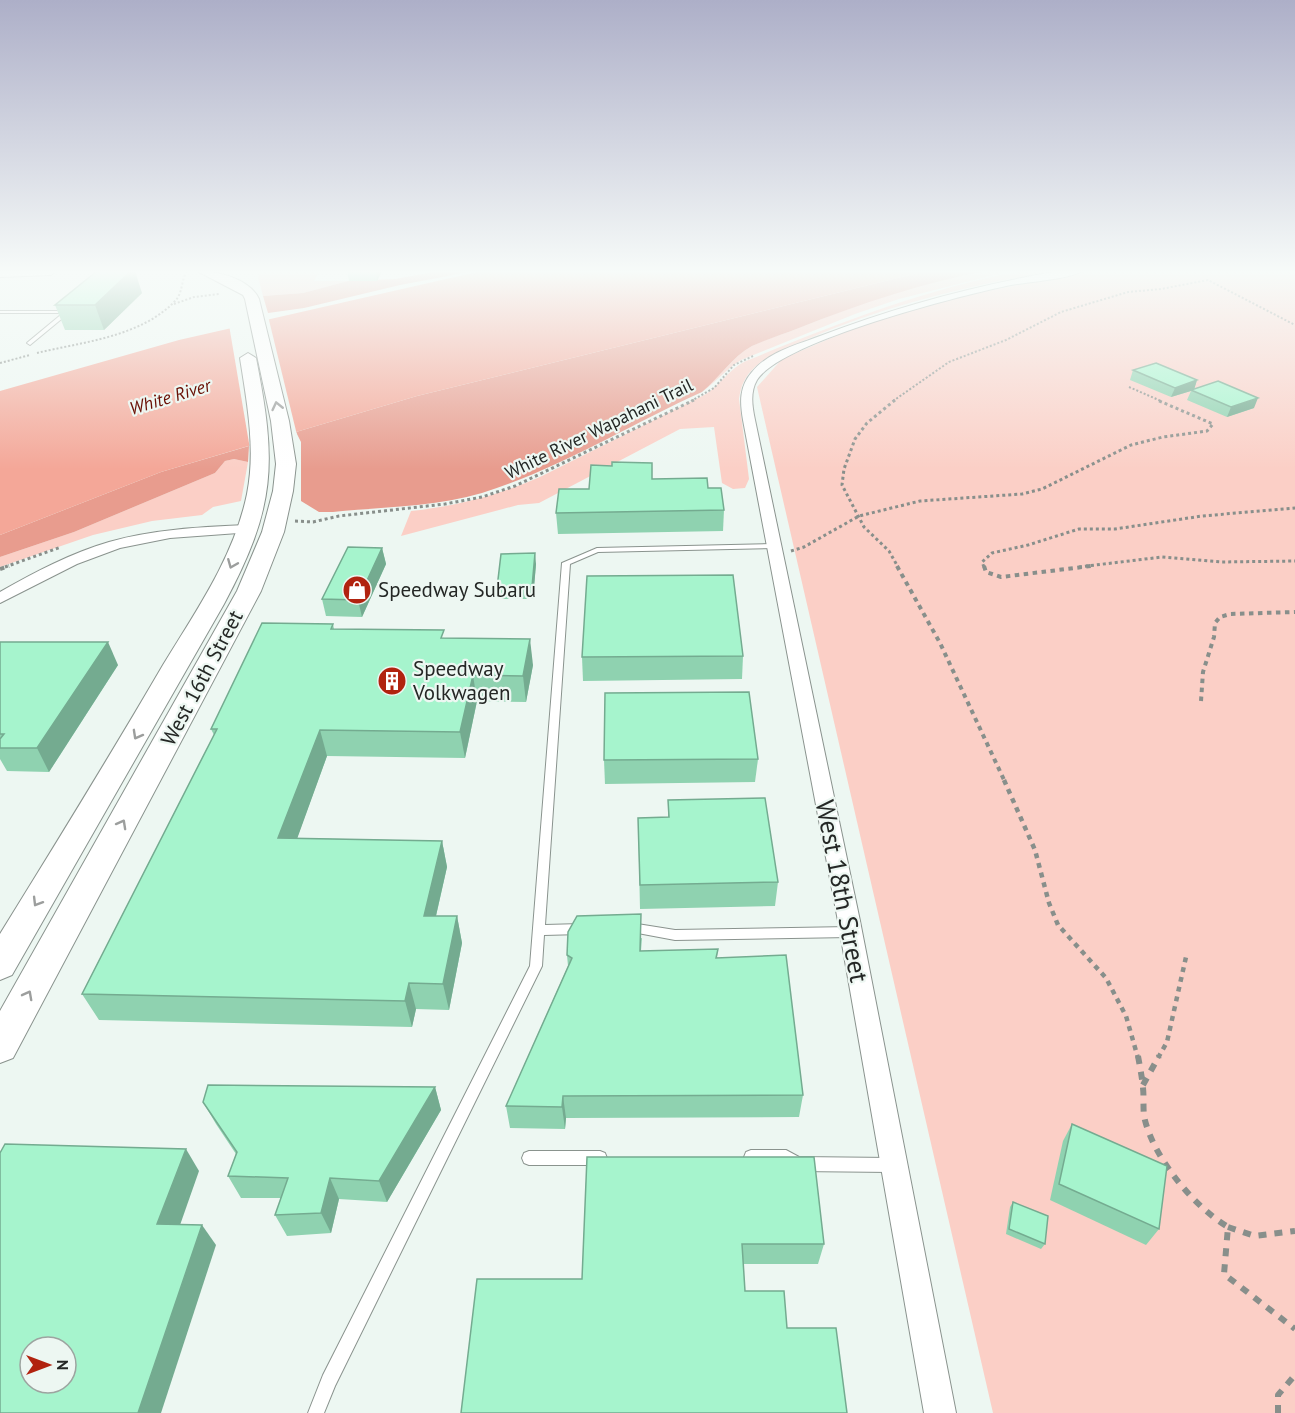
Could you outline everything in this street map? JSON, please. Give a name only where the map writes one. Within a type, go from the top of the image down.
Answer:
[{"type":"main road","name":"West 16th Street","points":[[0,1047],[255,579],[273,532],[283,491],[260,424],[248,337]]},
{"type":"main road","name":"West 16th Street","points":[[0,965],[117,770],[226,580],[273,465],[280,421],[255,337]]},
{"type":"street","points":[[760,362],[767,364],[790,351],[826,337]]},
{"type":"street","name":"West 18th Street","points":[[760,362],[749,384],[746,401],[850,932],[940,1413]]},
{"type":"street","points":[[0,597],[81,557],[129,540],[179,532],[247,529]]},
{"type":"lane","points":[[30,343],[37,337]]},
{"type":"lane","points":[[316,1413],[329,1381],[536,966],[566,563],[597,550],[775,551]]},
{"type":"lane","points":[[618,928],[629,927],[675,935],[850,932]]},
{"type":"lane","points":[[539,930],[595,928]]},
{"type":"lane","points":[[740,1157],[786,1157],[797,1164],[894,1165]]},
{"type":"lane","points":[[529,1158],[611,1158]]},
{"type":"path","points":[[0,363],[98,337]]},
{"type":"path","points":[[1012,337],[949,362],[889,404],[867,423],[855,439],[844,469],[842,484],[864,527],[889,551],[940,643],[983,732],[1035,850],[1049,903],[1059,925],[1106,978],[1126,1016],[1137,1051],[1143,1086],[1144,1115],[1153,1146],[1191,1196],[1213,1218],[1228,1227],[1255,1236],[1295,1231]]},
{"type":"path","name":"White River Wapahani Trail","points":[[290,521],[313,522],[339,516],[445,504],[482,497],[515,486],[686,404],[714,388],[734,365],[760,362]]},
{"type":"path","points":[[775,551],[804,548],[859,516],[920,501],[1022,494],[1042,489],[1131,445],[1163,437],[1207,431],[1213,424],[1130,387]]},
{"type":"path","points":[[1295,508],[1202,516],[1115,529],[1079,529],[992,554],[982,562],[986,572],[1001,577],[1156,557],[1221,562],[1295,561]]},
{"type":"path","points":[[1201,701],[1203,672],[1214,637],[1215,624],[1220,617],[1230,614],[1295,612]]},
{"type":"path","points":[[1143,1086],[1167,1042],[1186,957]]},
{"type":"path","points":[[1228,1227],[1224,1274],[1295,1329]]},
{"type":"path","points":[[1278,1413],[1278,1395],[1295,1375]]},
{"type":"shaded area","points":[[657,337],[774,337],[752,346],[738,356],[702,392],[539,472],[511,483],[464,498],[427,504],[319,512],[301,501],[301,442],[296,432],[417,396]]},
{"type":"shaded area","points":[[774,337],[798,337],[741,360],[702,392],[738,356]]},
{"type":"shaded area","points":[[806,337],[813,337],[761,362],[746,377],[742,385],[739,399],[749,479],[745,488],[733,489],[722,483],[714,427],[680,429],[539,503],[518,505],[401,536],[411,511],[478,499],[542,476],[706,394],[746,361]]},
{"type":"shaded area","points":[[833,337],[1295,337],[1295,1413],[993,1413],[757,387],[782,359]]},
{"type":"shaded area","points":[[249,446],[248,462],[234,459],[225,461],[215,473],[74,532],[0,557],[0,535],[161,472]]},
{"type":"shaded area","points":[[234,459],[248,462],[241,501],[213,507],[202,515],[152,521],[93,535],[0,567],[0,557],[74,532],[215,473],[225,461]]},
{"type":"water","name":"White River","points":[[192,337],[657,337],[417,396],[161,472],[0,535],[0,391]]},
{"type":"pier","points":[[231,337],[273,337],[297,435],[250,449]]},
{"type":"building","points":[[1156,363],[1197,380],[1175,388],[1133,370]]},
{"type":"building","points":[[1218,381],[1258,398],[1231,407],[1191,390]]},
{"type":"building","points":[[612,462],[652,463],[652,479],[707,478],[708,488],[721,488],[724,510],[556,513],[559,489],[589,489],[591,465],[612,466]]},
{"type":"building","points":[[348,547],[382,548],[358,600],[322,599]]},
{"type":"building","points":[[535,553],[532,587],[497,588],[501,554]]},
{"type":"building","points":[[733,575],[743,656],[582,657],[587,576]]},
{"type":"building","points":[[262,623],[333,624],[331,629],[444,630],[441,638],[530,639],[523,676],[473,675],[460,732],[320,730],[278,838],[442,841],[424,916],[457,916],[443,984],[409,983],[405,1001],[82,994],[217,729],[211,729]]},
{"type":"building","points":[[0,642],[108,642],[37,748],[0,748],[0,739],[4,734],[0,734]]},
{"type":"building","points":[[749,692],[758,759],[604,760],[605,693]]},
{"type":"building","points":[[765,798],[778,882],[640,885],[638,818],[669,817],[668,800]]},
{"type":"building","points":[[641,914],[640,951],[718,949],[716,958],[786,955],[803,1095],[563,1096],[562,1107],[506,1106],[572,958],[567,955],[568,932],[577,916]]},
{"type":"building","points":[[208,1085],[435,1087],[379,1181],[330,1178],[321,1213],[275,1215],[288,1178],[228,1176],[237,1152],[203,1102]]},
{"type":"building","points":[[1072,1124],[1167,1166],[1159,1229],[1059,1184]]},
{"type":"building","points":[[5,1144],[186,1149],[157,1224],[202,1225],[138,1413],[0,1413],[0,1153]]},
{"type":"building","points":[[587,1157],[814,1157],[824,1244],[742,1244],[745,1291],[784,1291],[787,1328],[836,1328],[847,1413],[461,1413],[477,1279],[582,1279]]},
{"type":"building","points":[[1013,1202],[1048,1216],[1045,1244],[1009,1229]]},
{"type":"place","name":"Speedway Subaru","points":[[357,590]]},
{"type":"place","name":"Speedway Volkwagen","points":[[392,681]]}]
